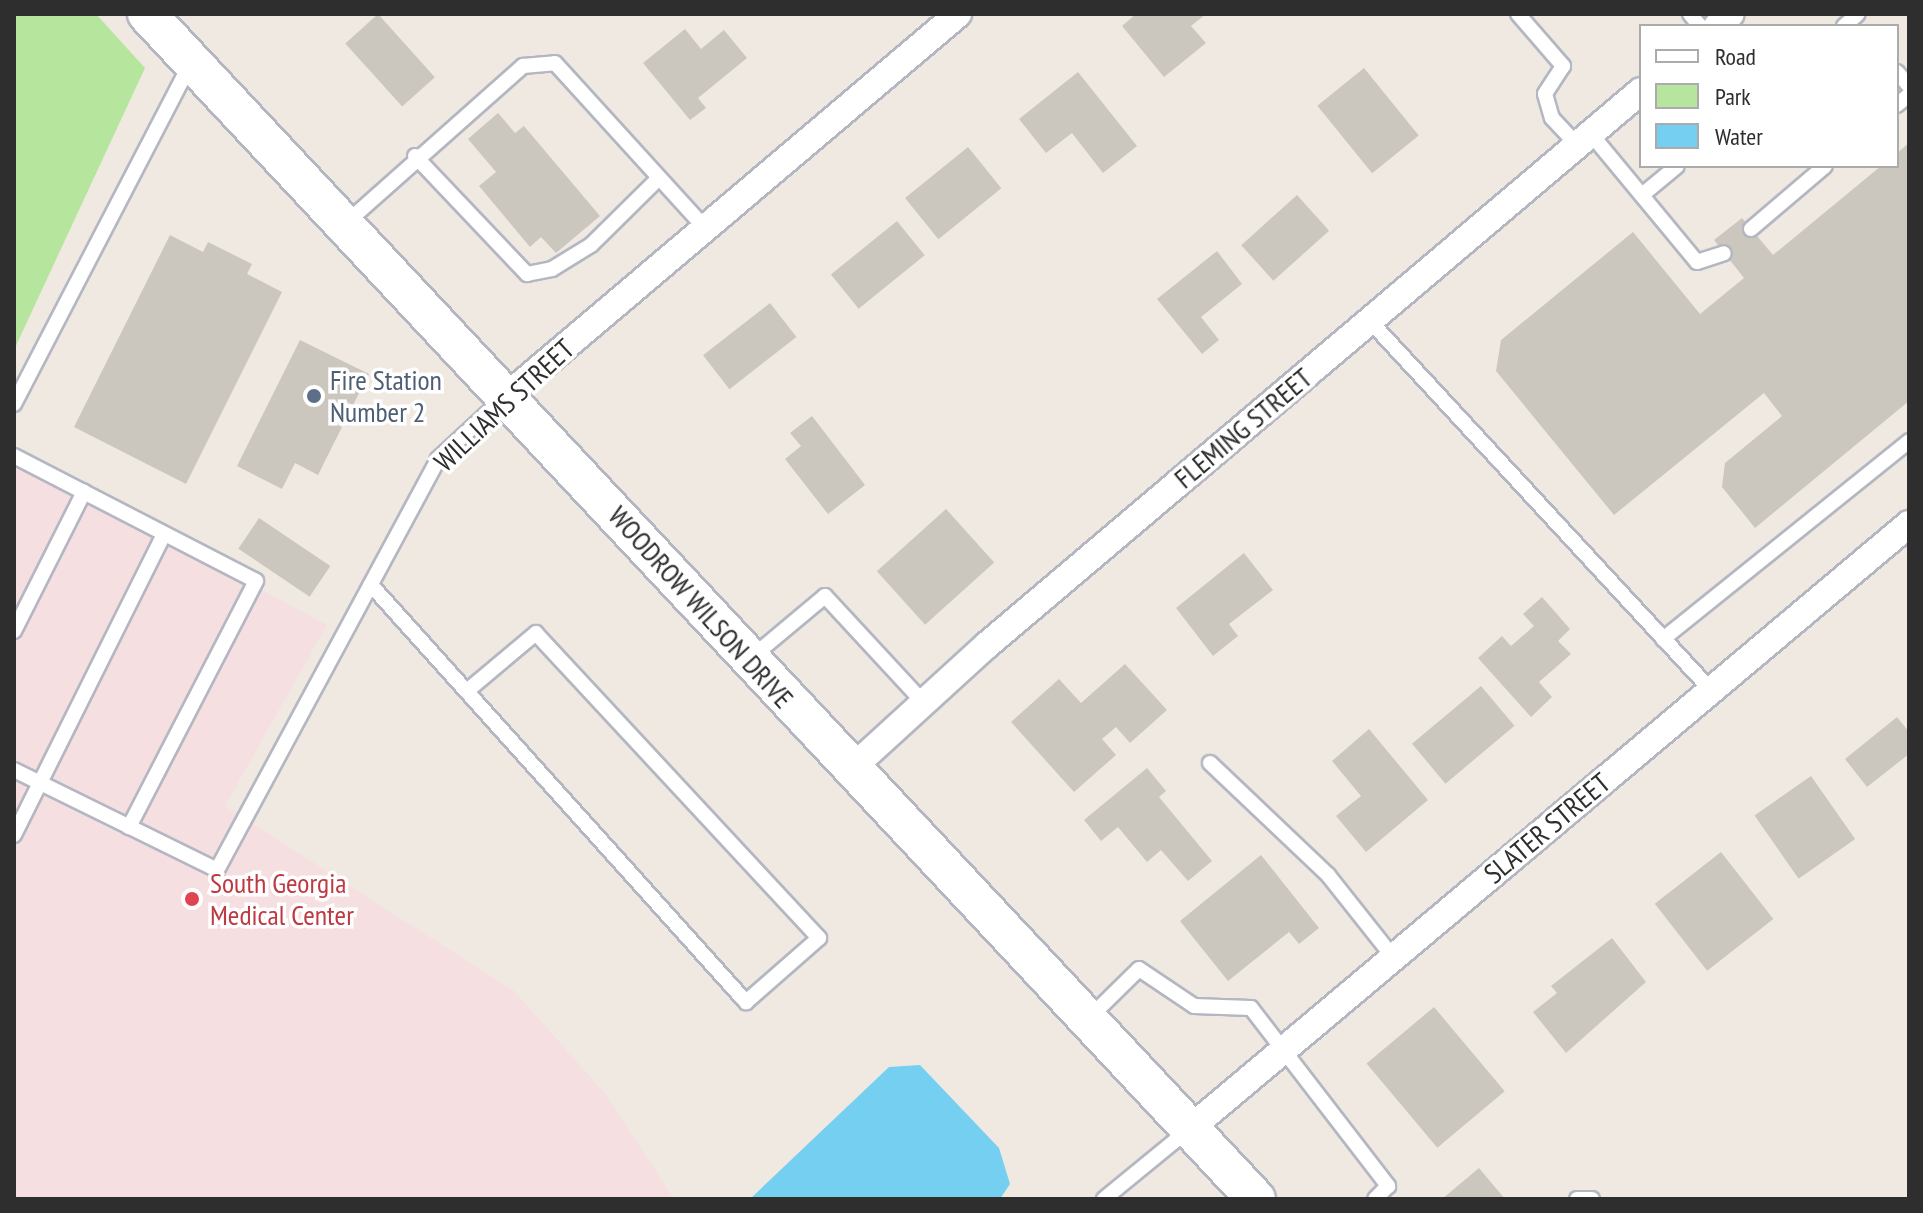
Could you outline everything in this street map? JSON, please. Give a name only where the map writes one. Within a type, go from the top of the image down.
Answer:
[{"type":"main road","name":"WOODROW WILSON DRIVE","points":[[152,16],[191,62],[507,396],[1186,1132],[1256,1199]]},
{"type":"street","name":"WILLIAMS STREET","points":[[507,396],[705,228],[941,19]]},
{"type":"street","name":"FLEMING STREET","points":[[850,770],[923,702],[1639,93]]},
{"type":"street","name":"SLATER STREET","points":[[1186,1132],[1909,524]]},
{"type":"lane","points":[[1518,14],[1563,66],[1545,94],[1552,118],[1584,140],[1642,195],[1697,262],[1724,253]]},
{"type":"lane","points":[[14,404],[191,62]]},
{"type":"lane","points":[[345,224],[415,156],[523,66],[555,63],[705,228]]},
{"type":"lane","points":[[415,156],[527,274],[552,269],[591,245],[659,178]]},
{"type":"lane","points":[[1642,195],[1675,168]]},
{"type":"lane","points":[[1751,229],[1823,168]]},
{"type":"lane","points":[[1370,321],[1711,690]]},
{"type":"lane","name":"WILLIAMS STREET","points":[[129,827],[217,870],[438,459],[507,396]]},
{"type":"lane","points":[[1663,639],[1909,441]]},
{"type":"lane","points":[[14,456],[256,581],[129,827],[14,770]]},
{"type":"lane","points":[[14,631],[84,492]]},
{"type":"lane","points":[[14,835],[164,534]]},
{"type":"lane","points":[[371,585],[746,1002],[819,938],[536,633],[467,691]]},
{"type":"lane","points":[[748,660],[825,596],[923,702]]},
{"type":"lane","points":[[1210,763],[1328,875],[1393,957]]},
{"type":"lane","points":[[1085,1022],[1139,969],[1194,1006],[1222,1013],[1251,1008],[1280,1052],[1388,1186],[1375,1199]]},
{"type":"lane","points":[[1104,1199],[1186,1132]]},
{"type":"lane","points":[[1577,1199],[1592,1199]]},
{"type":"shaded area","name":"South Georgia Medical Center","points":[[14,457],[327,625],[225,806],[514,991],[606,1095],[674,1199],[14,1199]]},
{"type":"green space","points":[[14,14],[96,14],[145,68],[14,350]]},
{"type":"water","points":[[920,1065],[999,1148],[1010,1184],[1000,1199],[750,1199],[889,1067]]},
{"type":"building","points":[[378,14],[435,77],[402,107],[345,43]]},
{"type":"building","points":[[1136,14],[1206,14],[1191,26],[1206,43],[1164,77],[1122,26]]},
{"type":"building","points":[[685,29],[701,49],[724,30],[747,58],[698,98],[706,108],[690,120],[643,63]]},
{"type":"building","points":[[1364,68],[1419,136],[1372,173],[1317,106]]},
{"type":"building","points":[[1078,72],[1137,146],[1103,173],[1072,133],[1046,153],[1019,119]]},
{"type":"building","points":[[498,113],[515,133],[524,126],[600,216],[556,253],[541,237],[530,247],[479,186],[496,172],[468,139]]},
{"type":"building","points":[[1909,143],[1909,401],[1755,528],[1722,487],[1725,463],[1782,416],[1764,393],[1614,515],[1496,371],[1501,340],[1633,232],[1700,314],[1744,278],[1714,240],[1742,218],[1773,255],[1879,168],[1899,168],[1899,151]]},
{"type":"building","points":[[968,147],[1001,188],[938,239],[905,198]]},
{"type":"building","points":[[1297,195],[1329,231],[1273,281],[1241,245]]},
{"type":"building","points":[[897,221],[925,255],[859,309],[831,274]]},
{"type":"building","points":[[170,235],[203,252],[208,242],[252,264],[247,274],[282,292],[186,484],[74,427]]},
{"type":"building","points":[[1217,251],[1242,284],[1201,317],[1219,340],[1202,354],[1157,299]]},
{"type":"building","points":[[770,303],[796,337],[729,389],[703,355]]},
{"type":"building","points":[[300,340],[369,374],[353,405],[341,399],[330,421],[342,427],[318,475],[295,463],[282,489],[237,466]]},
{"type":"building","points":[[812,416],[865,485],[828,514],[785,459],[801,446],[790,433]]},
{"type":"building","points":[[946,509],[994,563],[925,625],[877,571]]},
{"type":"building","points":[[259,518],[330,566],[310,597],[238,549]]},
{"type":"building","points":[[1244,553],[1273,590],[1229,624],[1238,636],[1213,656],[1176,608]]},
{"type":"building","points":[[1542,597],[1570,629],[1558,641],[1571,654],[1539,682],[1552,697],[1531,717],[1478,658],[1502,636],[1511,646],[1534,626],[1523,614]]},
{"type":"building","points":[[1125,664],[1167,710],[1130,743],[1116,727],[1102,739],[1116,755],[1074,792],[1011,722],[1059,679],[1081,703]]},
{"type":"building","points":[[1481,686],[1514,726],[1445,784],[1412,744]]},
{"type":"building","points":[[1897,717],[1909,732],[1909,754],[1867,787],[1845,759]]},
{"type":"building","points":[[1369,729],[1428,800],[1366,852],[1336,816],[1361,796],[1332,761]]},
{"type":"building","points":[[1147,768],[1166,791],[1159,797],[1212,861],[1188,881],[1161,850],[1147,862],[1118,827],[1101,841],[1084,820]]},
{"type":"building","points":[[1811,776],[1855,839],[1799,879],[1754,816]]},
{"type":"building","points":[[1721,852],[1773,919],[1707,971],[1655,904]]},
{"type":"building","points":[[1261,855],[1319,928],[1299,944],[1289,932],[1228,981],[1180,921]]},
{"type":"building","points":[[1612,938],[1646,982],[1566,1053],[1533,1012],[1557,993],[1551,986]]},
{"type":"building","points":[[1434,1007],[1505,1091],[1437,1148],[1367,1064]]},
{"type":"building","points":[[1479,1168],[1505,1199],[1442,1199]]},
{"type":"place","name":"Fire Station Number 2","points":[[314,396]]},
{"type":"place","name":"South Georgia Medical Center","points":[[192,899]]}]
